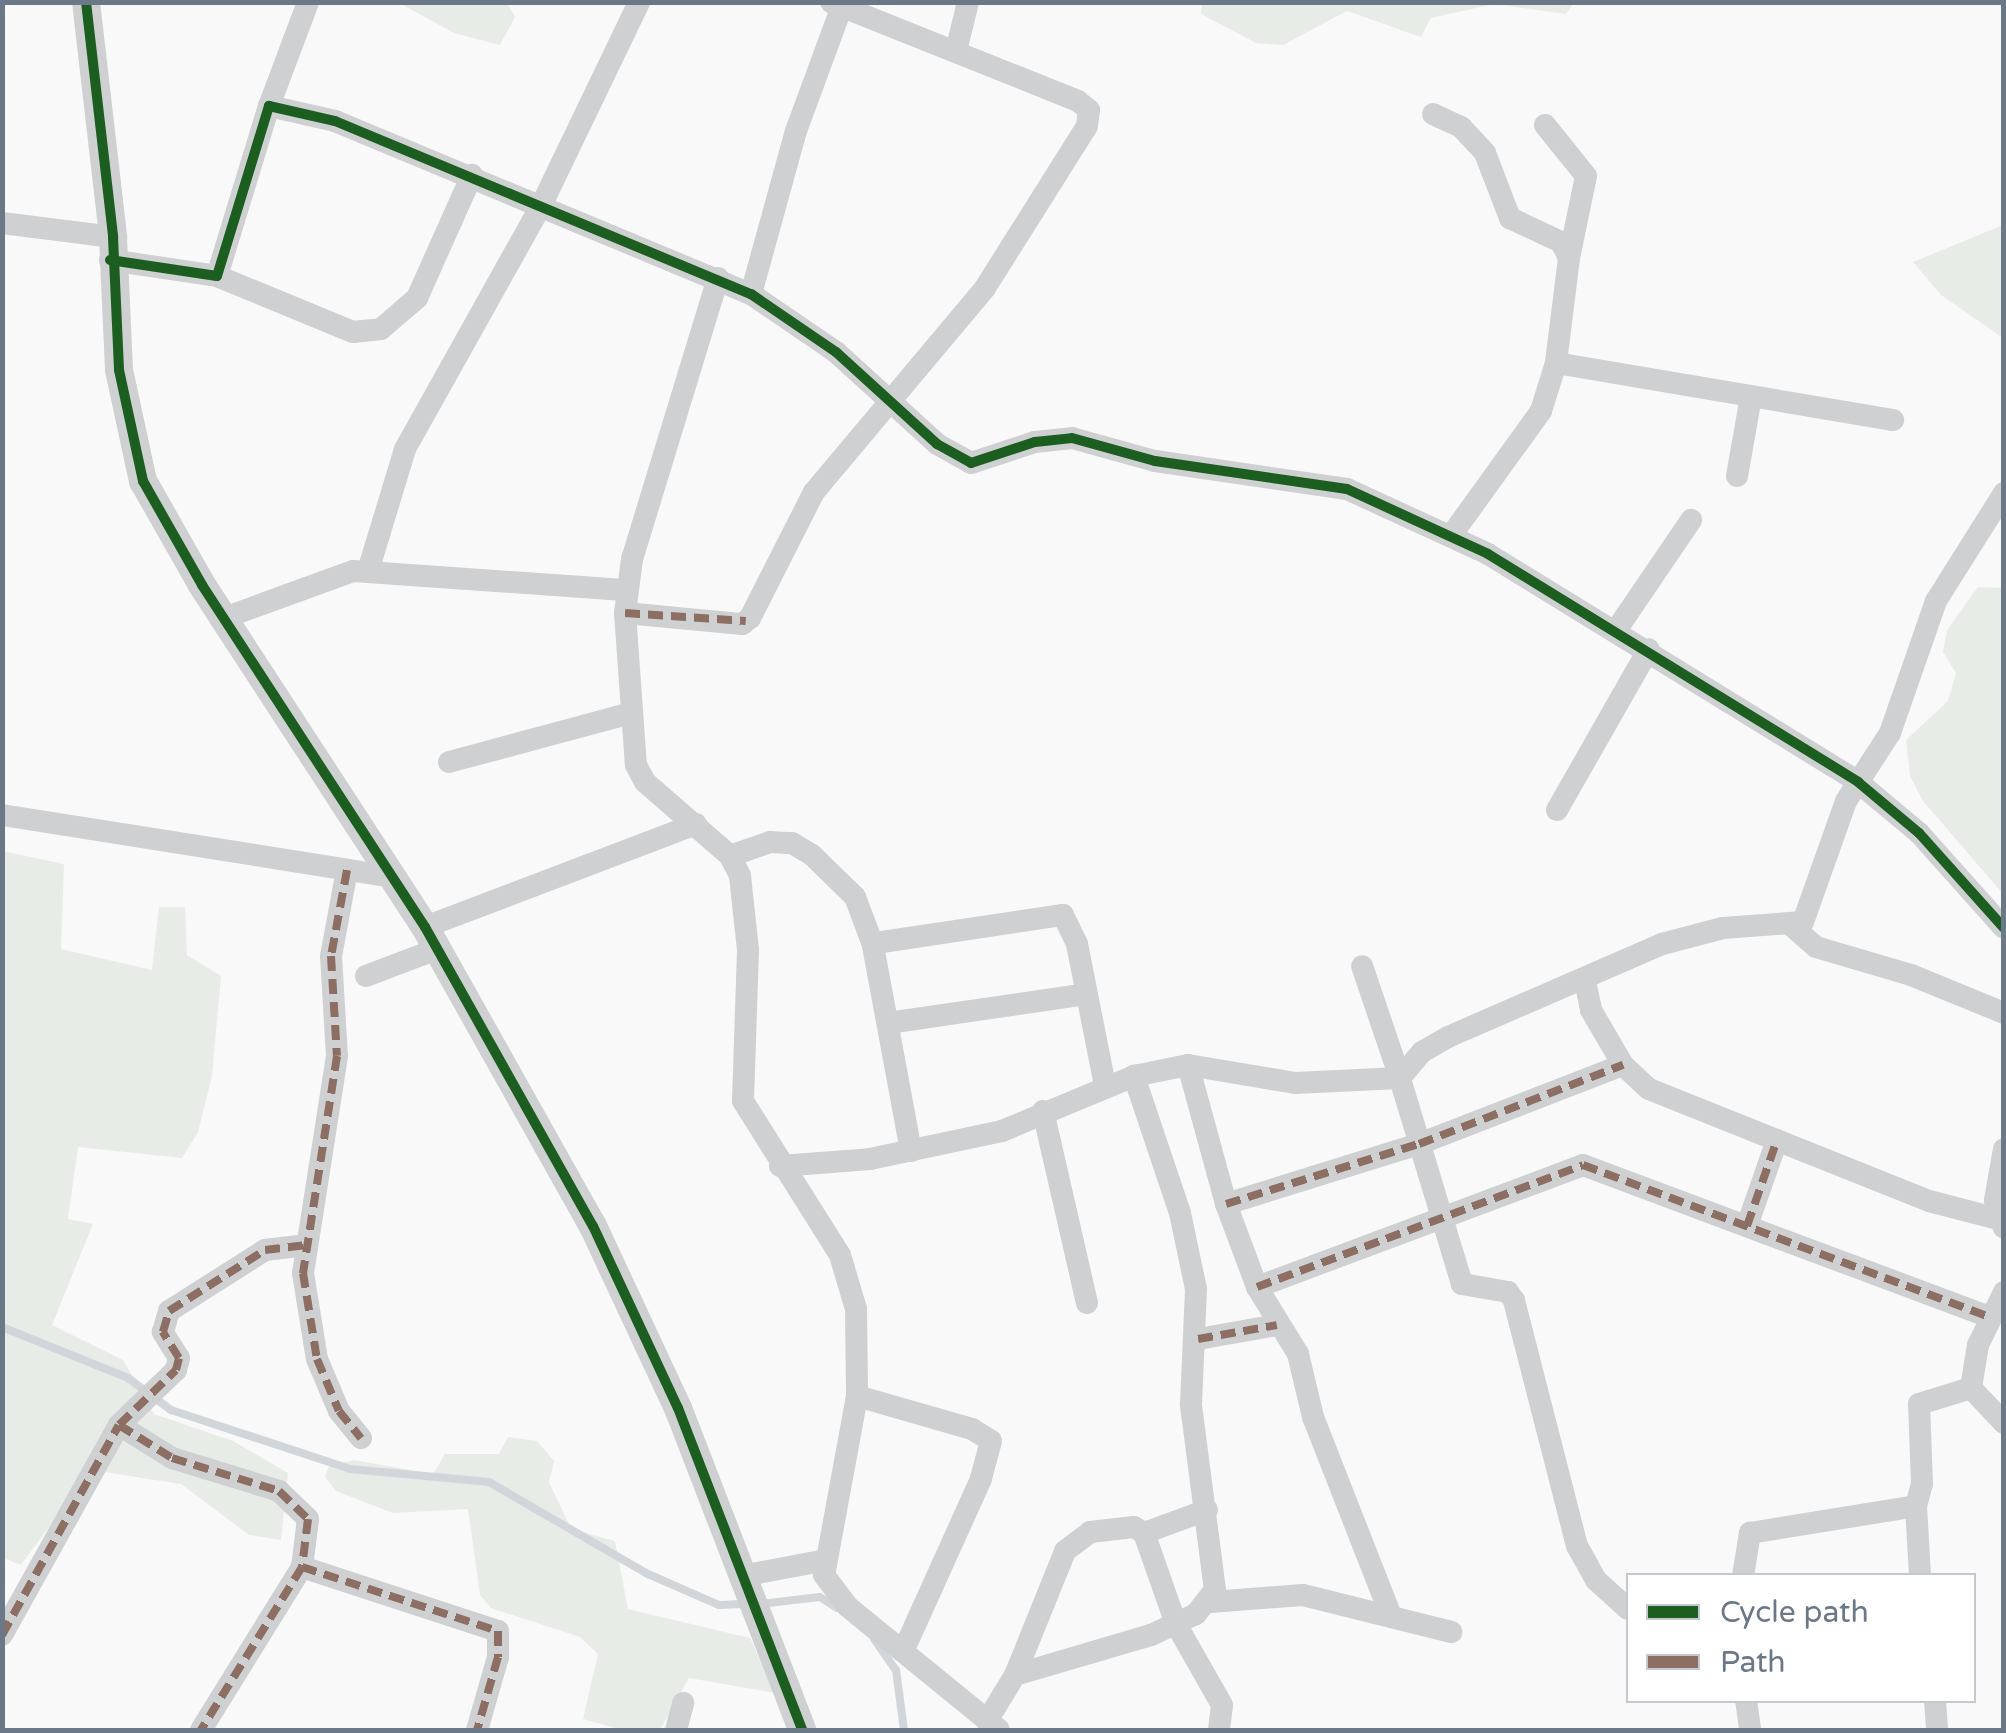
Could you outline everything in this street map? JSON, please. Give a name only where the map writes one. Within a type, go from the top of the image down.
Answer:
[{"type":"street","points":[[86,2],[131,449],[157,512],[431,938],[616,1272],[678,1408],[802,1730]]},
{"type":"street","points":[[217,276],[269,106],[308,2]]},
{"type":"street","points":[[368,571],[405,448],[541,206],[640,2]]},
{"type":"street","points":[[956,51],[968,2]]},
{"type":"street","points":[[224,618],[332,576],[368,571],[626,602],[742,624],[750,618],[814,492],[985,288],[1089,116],[1078,101],[836,4],[751,294]]},
{"type":"street","points":[[269,106],[335,122],[472,175],[751,294],[823,342],[937,444],[971,462],[1035,442],[1072,438],[1154,461],[1347,489],[1450,536],[1617,629],[1858,782],[1919,834],[2004,928]]},
{"type":"street","points":[[1433,114],[1461,127],[1485,153],[1510,218],[1561,242],[1569,258]]},
{"type":"street","points":[[1450,536],[1531,428],[1556,363],[1569,258],[1586,176],[1545,125]]},
{"type":"street","points":[[2,223],[217,276],[352,332],[381,329],[417,298],[472,175]]},
{"type":"street","points":[[718,278],[647,500],[626,602],[630,714],[636,765],[645,782],[730,856],[747,912],[742,1101],[780,1166],[821,1221],[849,1280],[859,1340],[857,1396],[822,1561],[830,1589],[993,1726],[1064,1550],[1090,1532],[1134,1526],[1144,1533],[1176,1624],[1222,1705],[1219,1730]]},
{"type":"street","points":[[1556,363],[1894,420]]},
{"type":"street","points":[[1737,476],[1751,396]]},
{"type":"street","points":[[1793,927],[1811,908],[1858,782],[1890,733],[1936,601],[2004,493]]},
{"type":"street","points":[[1617,629],[1692,520]]},
{"type":"street","points":[[1557,810],[1649,649]]},
{"type":"street","points":[[448,762],[630,714]]},
{"type":"street","points":[[2,816],[390,876]]},
{"type":"street","points":[[366,976],[431,938],[696,824]]},
{"type":"street","points":[[730,856],[770,842],[792,843],[812,855],[855,897],[872,946],[911,1151]]},
{"type":"street","points":[[347,870],[330,956],[337,1056],[303,1273],[317,1359],[338,1410],[362,1438]]},
{"type":"street","points":[[872,946],[1063,915],[1074,933],[1105,1086]]},
{"type":"street","points":[[780,1166],[911,1151],[1002,1131],[1105,1086],[1188,1065],[1295,1084],[1400,1078],[1422,1052],[1448,1037],[1586,981],[1662,944],[1724,928],[1793,927],[1816,948],[1911,975],[2004,1013]]},
{"type":"street","points":[[1362,966],[1462,1284],[1508,1292],[1514,1300],[1577,1546],[1596,1580],[1626,1607]]},
{"type":"street","points":[[1586,981],[1592,1010],[1622,1065],[1662,1096],[1929,1201],[2001,1224],[2002,1164]]},
{"type":"street","points":[[888,1023],[1086,994]]},
{"type":"street","points":[[1188,1065],[1226,1204],[1257,1287],[1298,1354],[1314,1417],[1390,1616]]},
{"type":"street","points":[[1226,1204],[1419,1144],[1622,1065]]},
{"type":"street","points":[[1134,1076],[1180,1213],[1198,1338],[1192,1404],[1207,1510],[1212,1602]]},
{"type":"street","points":[[1043,1111],[1087,1303]]},
{"type":"street","points":[[1747,1226],[1777,1140]]},
{"type":"street","points":[[1257,1287],[1444,1222],[1583,1166],[1989,1317]]},
{"type":"street","points":[[2,1635],[127,1417],[166,1385],[178,1358],[163,1332],[169,1311],[265,1250],[307,1245]]},
{"type":"street","points":[[1970,1388],[1989,1317],[2004,1292]]},
{"type":"street","points":[[1198,1338],[1278,1325]]},
{"type":"street","points":[[1970,1388],[2004,1423]]},
{"type":"street","points":[[1920,1573],[1916,1506],[1922,1484],[1918,1404],[1970,1388]]},
{"type":"street","points":[[857,1396],[972,1429],[991,1441],[981,1479],[904,1648]]},
{"type":"street","points":[[127,1417],[172,1458],[293,1499],[311,1530],[302,1567],[201,1730]]},
{"type":"street","points":[[1743,1573],[1750,1533],[1916,1506]]},
{"type":"street","points":[[1144,1533],[1207,1510]]},
{"type":"street","points":[[749,1593],[822,1561]]},
{"type":"street","points":[[302,1567],[498,1631],[498,1657],[477,1730]]},
{"type":"street","points":[[1015,1675],[1176,1624],[1212,1602],[1302,1594],[1451,1632]]},
{"type":"street","points":[[676,1730],[683,1703]]},
{"type":"street","points":[[1746,1703],[1750,1730]]},
{"type":"street","points":[[1935,1703],[1937,1730]]},
{"type":"shaded area","points":[[1202,2],[1574,3],[1566,14],[1494,4],[1431,18],[1421,37],[1347,11],[1283,45],[1256,43],[1201,14]]},
{"type":"shaded area","points":[[399,3],[507,3],[515,17],[500,45],[454,33]]},
{"type":"shaded area","points":[[2004,225],[2003,338],[1941,295],[1913,262]]},
{"type":"shaded area","points":[[1978,587],[2003,588],[2003,894],[1923,801],[1910,776],[1906,740],[1948,701],[1956,673],[1943,652],[1947,630]]},
{"type":"shaded area","points":[[2,851],[64,864],[61,949],[152,970],[159,907],[185,907],[187,955],[221,976],[212,1076],[198,1132],[182,1158],[78,1147],[68,1219],[93,1224],[52,1325],[123,1360],[154,1414],[233,1441],[288,1473],[281,1540],[249,1535],[181,1484],[91,1470],[21,1565],[3,1558]]},
{"type":"shaded area","points":[[508,1437],[537,1441],[554,1461],[549,1482],[571,1529],[615,1541],[628,1609],[750,1638],[775,1693],[689,1678],[660,1730],[623,1730],[583,1719],[598,1654],[580,1637],[491,1608],[480,1595],[468,1509],[393,1513],[336,1491],[325,1477],[329,1466],[354,1460],[433,1474],[445,1454],[499,1454]]},
{"type":"waterway","points":[[2,1327],[128,1378],[171,1410],[350,1469],[489,1482],[648,1574],[719,1605],[745,1604]]},
{"type":"waterway","points":[[759,1604],[820,1597],[837,1608]]},
{"type":"waterway","points":[[874,1639],[896,1670],[904,1730]]},
{"type":"marked path","points":[[625,613],[746,621]]},
{"type":"marked path","points":[[347,870],[331,956],[337,1056],[303,1273],[317,1359],[339,1411],[361,1438]]},
{"type":"marked path","points":[[1226,1204],[1419,1144],[1623,1065]]},
{"type":"marked path","points":[[1747,1226],[1777,1140]]},
{"type":"marked path","points":[[1257,1287],[1583,1165],[1989,1317]]},
{"type":"marked path","points":[[119,1425],[176,1370],[179,1358],[163,1332],[169,1311],[265,1250],[307,1245]]},
{"type":"marked path","points":[[1198,1339],[1277,1325]]},
{"type":"marked path","points":[[2,1635],[119,1425],[172,1458],[279,1491],[308,1519],[302,1567],[201,1730]]},
{"type":"marked path","points":[[302,1567],[498,1631],[498,1657],[477,1730]]},
{"type":"cycle path","points":[[86,2],[113,237],[119,370],[143,481],[202,585],[425,927],[593,1226],[678,1408],[802,1730]]},
{"type":"cycle path","points":[[110,260],[217,276],[269,106],[335,121],[751,294],[836,352],[937,444],[971,463],[1035,442],[1072,438],[1155,461],[1347,489],[1488,554],[1858,782],[1919,833],[2004,928]]}]
